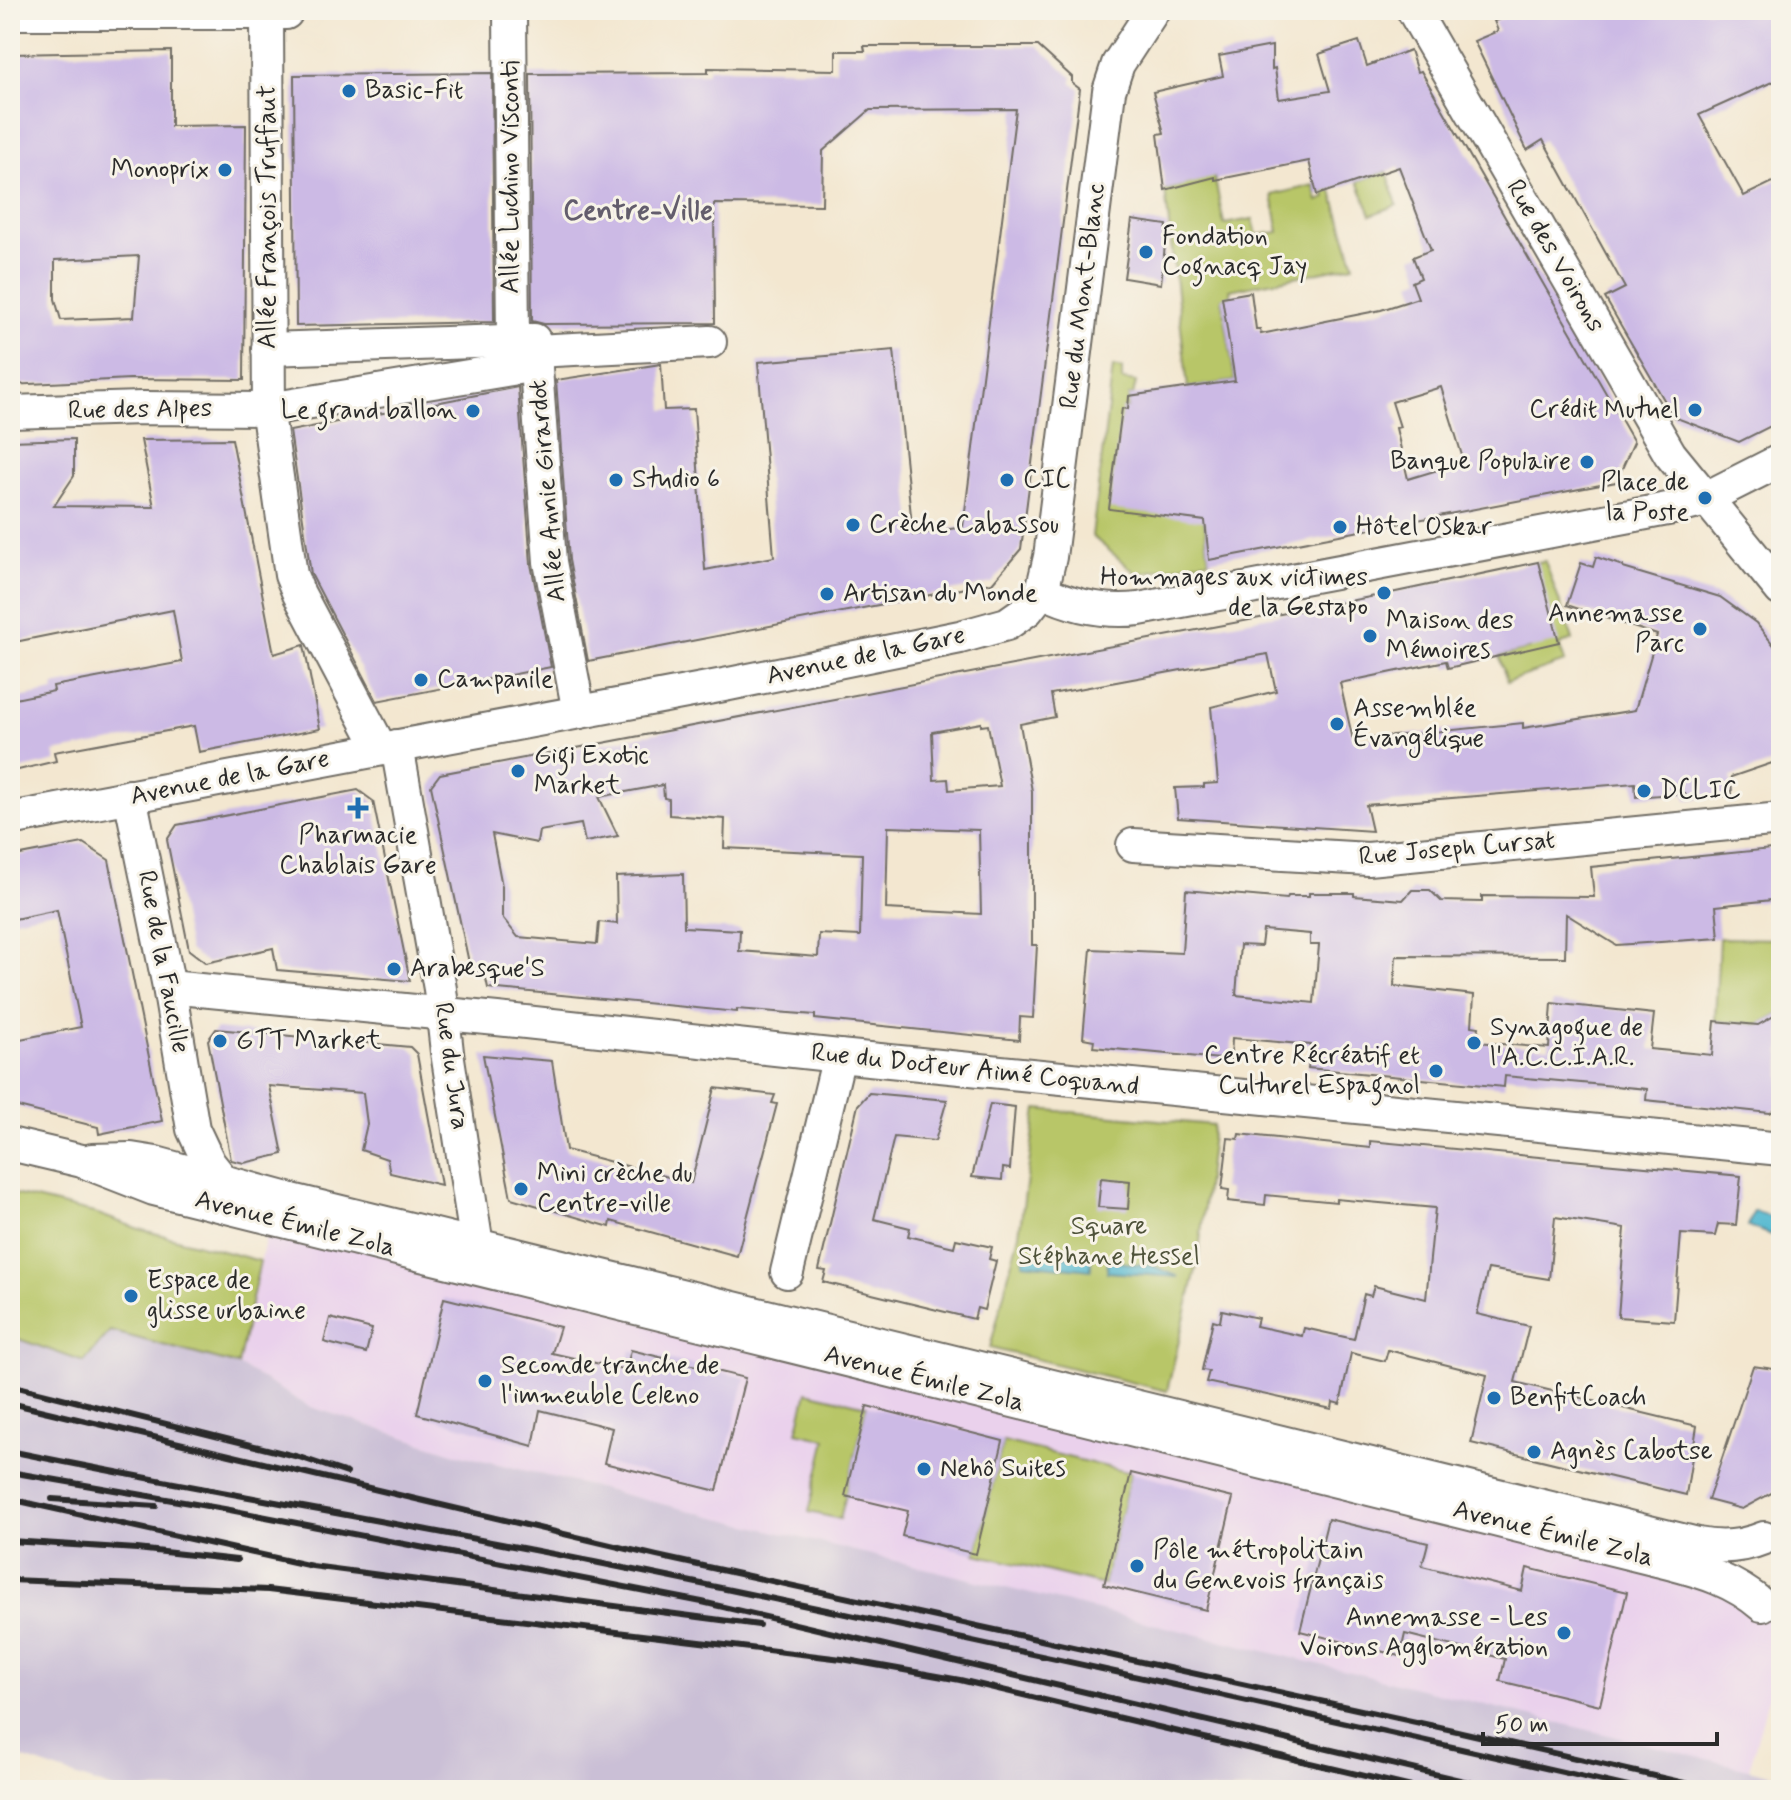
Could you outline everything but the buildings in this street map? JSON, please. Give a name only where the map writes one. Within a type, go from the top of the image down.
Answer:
[{"type":"street","name":"Rue des Voirons","points":[[1413,10],[1661,439],[1781,590]]},
{"type":"street","points":[[10,13],[280,12]]},
{"type":"street","name":"Allée François Truffaut","points":[[280,12],[268,349],[269,415],[295,587],[389,748]]},
{"type":"street","name":"Rue du Mont-Blanc","points":[[1042,591],[1050,557],[1109,91],[1118,64],[1152,12]]},
{"type":"street","name":"Allée Luchino Visconti","points":[[510,13],[528,353]]},
{"type":"street","points":[[268,349],[528,353],[710,342]]},
{"type":"street","name":"Rue des Alpes","points":[[10,412],[142,408],[269,415],[528,353]]},
{"type":"street","name":"Allée Annie Girardot","points":[[528,353],[550,562],[579,712]]},
{"type":"street","points":[[1042,591],[1084,607],[1139,609],[1678,507],[1705,498],[1781,460]]},
{"type":"street","name":"Avenue de la Gare","points":[[10,819],[799,670],[996,628],[1019,618],[1042,591]]},
{"type":"street","name":"Rue du Jura","points":[[389,748],[443,1014],[477,1246]]},
{"type":"street","name":"Rue de la Faucille","points":[[130,796],[169,987],[193,1129],[209,1163],[225,1183]]},
{"type":"street","name":"Rue Joseph Cursat","points":[[1133,845],[1368,859],[1781,819]]},
{"type":"street","name":"Rue du Docteur Aimé Coquand","points":[[169,987],[1781,1149]]},
{"type":"street","points":[[787,1272],[839,1056]]},
{"type":"street","points":[[126,1180],[179,1146],[193,1129]]},
{"type":"street","name":"Avenue Émile Zola","points":[[10,1144],[82,1161],[126,1180],[270,1218],[1669,1563],[1724,1579],[1772,1611]]},
{"type":"street","name":"Avenue Émile Zola","points":[[82,1161],[131,1159],[156,1163],[477,1246],[1698,1544],[1725,1548],[1749,1544],[1773,1534]]},
{"type":"street","points":[[1772,1611],[1753,1591],[1749,1569],[1754,1552],[1773,1534]]},
{"type":"shaded area","points":[[270,1218],[1669,1563],[1781,1617],[1781,1649],[1749,1770],[453,1453],[308,1406],[238,1365]]},
{"type":"shaded area","points":[[110,1331],[238,1365],[308,1406],[453,1453],[1781,1777],[1781,1790],[340,1790],[280,1782],[248,1790],[116,1790],[10,1754],[10,1336],[84,1362]]},
{"type":"green space","points":[[1387,171],[1397,205],[1371,215],[1358,181]]},
{"type":"green space","points":[[1214,175],[1224,224],[1253,219],[1257,235],[1279,232],[1272,195],[1314,185],[1318,201],[1326,198],[1322,183],[1329,181],[1354,265],[1230,290],[1231,296],[1222,298],[1235,381],[1188,388],[1165,190]]},
{"type":"green space","points":[[1113,367],[1122,369],[1122,380],[1136,382],[1133,396],[1129,396],[1128,409],[1123,408],[1198,468],[1209,560],[1137,574],[1092,536]]},
{"type":"green space","points":[[1545,561],[1573,640],[1559,645],[1565,662],[1507,682],[1499,656],[1530,649],[1538,562]]},
{"type":"green space","points":[[1719,938],[1781,939],[1781,1012],[1758,1025],[1715,1021]]},
{"type":"green space","name":"Square Stéphane Hessel","points":[[1037,1109],[1213,1125],[1198,1261],[1167,1391],[990,1348],[1019,1234]]},
{"type":"green space","name":"Espace de glisse urbaine","points":[[10,1193],[98,1214],[139,1229],[260,1261],[238,1365],[110,1331],[84,1362],[10,1336]]},
{"type":"green space","points":[[807,1392],[867,1406],[840,1519],[809,1512],[826,1439],[797,1432]]},
{"type":"green space","points":[[1003,1441],[1131,1473],[1104,1585],[976,1554]]},
{"type":"water","points":[[1754,1211],[1781,1221],[1781,1239],[1748,1226]]},
{"type":"water","points":[[1025,1252],[1091,1259],[1091,1270],[1023,1263]]},
{"type":"water","points":[[1108,1261],[1153,1266],[1179,1277],[1107,1272]]},
{"type":"railway","points":[[10,1385],[299,1457],[347,1473]]},
{"type":"railway","points":[[10,1403],[657,1556],[1715,1790]]},
{"type":"railway","points":[[10,1451],[725,1589],[1641,1790]]},
{"type":"railway","points":[[10,1472],[230,1510],[702,1602],[1502,1790]]},
{"type":"railway","points":[[10,1499],[312,1566],[759,1625]]},
{"type":"railway","points":[[52,1499],[156,1506]]},
{"type":"railway","points":[[10,1541],[137,1549],[237,1560]]},
{"type":"railway","points":[[10,1580],[268,1590],[842,1659],[960,1680],[1424,1790]]},
{"type":"place","name":"Basic-Fit","points":[[349,91]]},
{"type":"place","name":"Monoprix","points":[[225,170]]},
{"type":"place","name":"Fondation Cognacq Jay","points":[[1146,252]]},
{"type":"place","name":"Crédit Mutuel","points":[[1695,410]]},
{"type":"place","name":"Le grand ballon","points":[[473,411]]},
{"type":"place","name":"Banque Populaire","points":[[1587,462]]},
{"type":"place","name":"Studio 6","points":[[616,480]]},
{"type":"place","name":"CIC","points":[[1007,480]]},
{"type":"place","name":"Place de la Poste","points":[[1705,498]]},
{"type":"place","name":"Crèche Cabassou","points":[[853,525]]},
{"type":"place","name":"Hôtel Oskar","points":[[1340,527]]},
{"type":"place","name":"Hommages aux victimes de la Gestapo","points":[[1384,593]]},
{"type":"place","name":"Artisan du Monde","points":[[827,594]]},
{"type":"place","name":"Annemasse Parc","points":[[1700,629]]},
{"type":"place","name":"Maison des Mémoires","points":[[1370,636]]},
{"type":"place","name":"Campanile","points":[[421,680]]},
{"type":"place","name":"Assemblée Évangélique","points":[[1337,724]]},
{"type":"place","name":"Gigi Exotic Market","points":[[518,771]]},
{"type":"place","name":"DCLIC","points":[[1644,791]]},
{"type":"place","name":"Pharmacie Chablais Gare","points":[[358,808]]},
{"type":"place","name":"Arabesque'S","points":[[394,969]]},
{"type":"place","name":"GTT Market","points":[[220,1041]]},
{"type":"place","name":"Synagogue de l'A.C.C.I.A.R.","points":[[1474,1043]]},
{"type":"place","name":"Centre Récréatif et Culturel Espagnol","points":[[1436,1071]]},
{"type":"place","name":"Mini crèche du Centre-ville","points":[[521,1189]]},
{"type":"place","name":"Espace de glisse urbaine","points":[[131,1296]]},
{"type":"place","name":"Seconde tranche de l'immeuble Celeno","points":[[485,1381]]},
{"type":"place","name":"BenfitCoach","points":[[1494,1398]]},
{"type":"place","name":"Agnès Cabotse","points":[[1534,1452]]},
{"type":"place","name":"Nehô Suites","points":[[924,1469]]},
{"type":"place","name":"Pôle métropolitain du Genevois français","points":[[1137,1566]]},
{"type":"place","name":"Annemasse - Les Voirons Agglomération","points":[[1564,1633]]},
{"type":"district","name":"Centre-Ville","points":[[638,211]]}]
